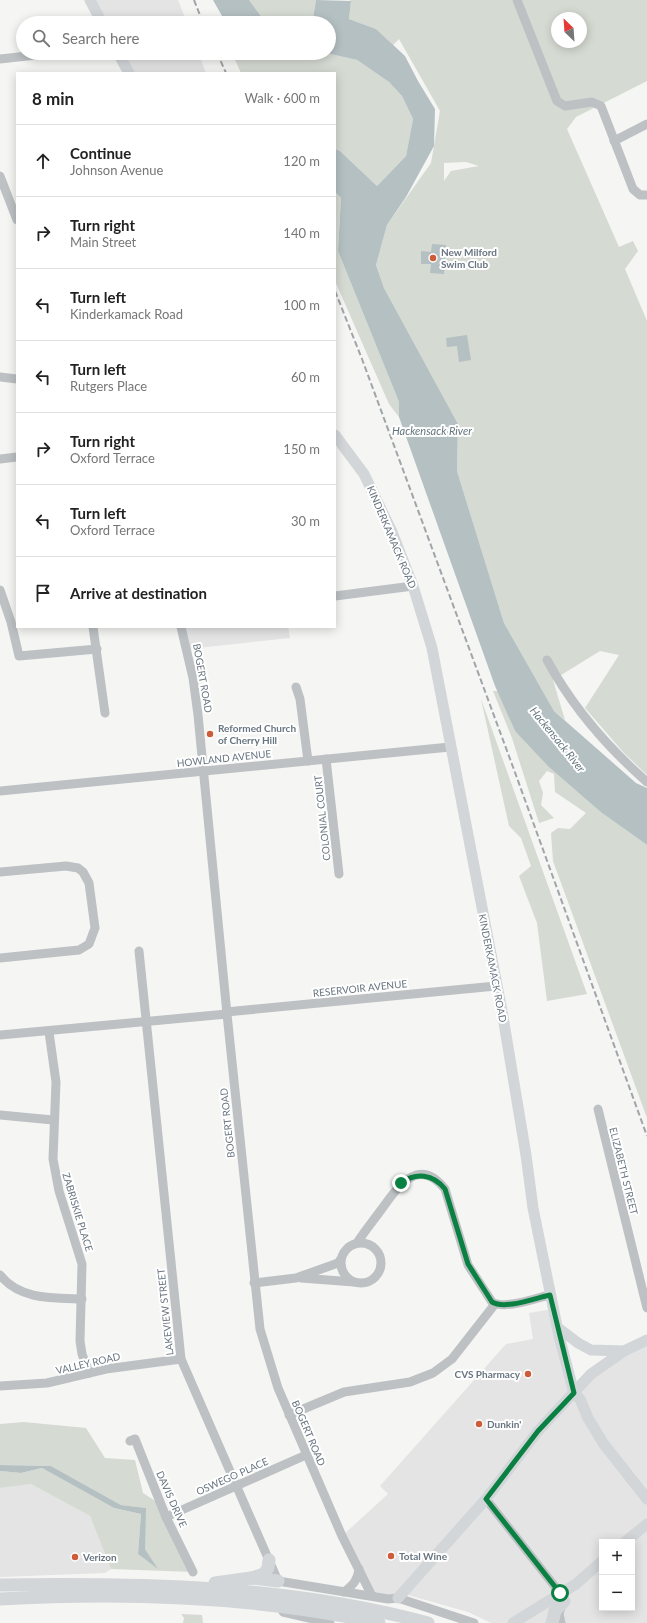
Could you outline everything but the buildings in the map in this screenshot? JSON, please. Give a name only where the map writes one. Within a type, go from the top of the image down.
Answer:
[{"type":"highway","points":[[192,1587],[251,1578],[264,1574],[268,1568],[269,1560]]},
{"type":"highway","points":[[251,1578],[278,1581]]},
{"type":"highway","points":[[0,1585],[108,1584],[192,1587],[282,1594],[389,1613],[428,1623]]},
{"type":"highway","points":[[0,1599],[65,1596],[152,1597],[242,1602],[315,1610],[379,1623]]},
{"type":"highway","points":[[552,1623],[555,1611],[562,1597]]},
{"type":"highway","points":[[242,1602],[260,1607]]},
{"type":"main road","points":[[90,0],[98,16]]},
{"type":"main road","points":[[122,60],[128,72]]},
{"type":"main road","name":"KINDERKAMACK ROAD","points":[[336,436],[358,464],[370,485],[395,539],[413,586],[435,664],[516,1091],[533,1208],[557,1327],[574,1393],[580,1399],[588,1418],[603,1442],[647,1498]]},
{"type":"main road","points":[[557,1327],[578,1343],[591,1350],[624,1352]]},
{"type":"main road","points":[[398,1598],[486,1499],[538,1431],[591,1374],[624,1352],[647,1340]]},
{"type":"main road","points":[[629,1539],[647,1524]]},
{"type":"main road","points":[[513,1623],[562,1597],[599,1564]]},
{"type":"street","points":[[517,0],[558,101],[561,104],[570,107],[588,102],[599,104],[603,109],[633,189],[640,195],[647,195]]},
{"type":"street","points":[[0,59],[16,57]]},
{"type":"street","points":[[614,141],[647,124]]},
{"type":"street","points":[[0,176],[16,217]]},
{"type":"street","points":[[0,377],[12,380],[16,379]]},
{"type":"street","points":[[0,459],[16,457]]},
{"type":"street","points":[[336,596],[413,586]]},
{"type":"street","points":[[0,590],[11,622],[19,656],[97,649]]},
{"type":"street","points":[[93,628],[105,713]]},
{"type":"street","name":"BOGERT ROAD","points":[[181,628],[194,686],[204,771],[226,1013],[257,1311],[266,1352],[289,1415],[342,1536],[372,1596]]},
{"type":"street","points":[[547,660],[573,703],[588,723],[622,760],[647,782]]},
{"type":"street","points":[[296,687],[300,700],[308,761]]},
{"type":"street","name":"HOWLAND AVENUE","points":[[0,791],[450,747]]},
{"type":"street","name":"COLONIAL COURT","points":[[326,760],[339,874]]},
{"type":"street","points":[[0,872],[66,866],[78,868],[83,872],[89,883],[95,928],[89,944],[79,950],[0,958]]},
{"type":"street","name":"LAKEVIEW STREET","points":[[138,951],[147,1022],[181,1359],[278,1581]]},
{"type":"street","name":"RESERVOIR AVENUE","points":[[0,1035],[49,1032],[496,986]]},
{"type":"street","name":"ZABRISKIE PLACE","points":[[49,1032],[56,1082],[52,1143],[55,1174],[80,1252],[83,1279],[80,1341],[82,1354],[89,1373]]},
{"type":"street","name":"ELIZABETH STREET","points":[[598,1109],[647,1308]]},
{"type":"street","points":[[0,1115],[53,1120]]},
{"type":"street","points":[[296,1278],[338,1263],[347,1249],[357,1243],[401,1183],[414,1176],[427,1176],[434,1178],[440,1183],[448,1194],[468,1264],[489,1298],[495,1304],[507,1306],[550,1295]]},
{"type":"street","points":[[254,1283],[296,1278],[362,1282],[373,1278],[380,1269],[381,1263],[377,1252],[374,1247],[363,1243],[357,1243]]},
{"type":"street","points":[[341,1259],[341,1265],[346,1276],[356,1282]]},
{"type":"street","points":[[0,1275],[10,1284],[27,1294],[46,1298],[82,1299]]},
{"type":"street","points":[[289,1415],[344,1392],[410,1382],[433,1373],[452,1359],[495,1304]]},
{"type":"street","name":"VALLEY ROAD","points":[[0,1386],[47,1383],[137,1364],[181,1359]]},
{"type":"street","name":"DAVIS DRIVE","points":[[130,1441],[135,1439],[166,1517],[193,1572]]},
{"type":"street","name":"OSWEGO PLACE","points":[[166,1517],[306,1455]]},
{"type":"street","points":[[486,1499],[562,1597],[559,1614],[561,1623]]},
{"type":"street","points":[[344,1592],[353,1585],[358,1577],[359,1569]]},
{"type":"street","points":[[278,1581],[388,1599],[398,1598],[474,1623]]},
{"type":"street","points":[[260,1607],[330,1623]]},
{"type":"shaded area","points":[[90,0],[178,0],[184,16],[98,16]]},
{"type":"shaded area","points":[[249,0],[316,0],[313,16],[261,16]]},
{"type":"shaded area","points":[[349,0],[647,0],[647,81],[576,117],[567,129],[619,247],[633,241],[638,251],[625,269],[647,321],[647,775],[624,753],[585,708],[619,655],[600,651],[553,680],[565,720],[554,711],[504,623],[457,471],[458,424],[384,288],[376,265],[387,225],[431,163],[440,111],[399,39],[393,45],[376,29],[349,19],[351,1]],"holes":[[[466,162],[479,166],[451,171],[444,181],[444,163]]]},
{"type":"shaded area","points":[[336,55],[357,60],[389,82],[402,96],[413,119],[406,156],[377,186],[340,151],[336,149],[336,72],[241,72],[235,60],[336,60]]},
{"type":"shaded area","points":[[122,60],[201,60],[206,72],[128,72]]},
{"type":"shaded area","points":[[336,193],[341,198],[338,251],[399,402],[399,417],[389,404],[336,283]]},
{"type":"shaded area","points":[[181,628],[288,628],[290,638],[187,649]]},
{"type":"shaded area","points":[[493,691],[498,691],[515,731],[602,813],[647,845],[647,1118],[553,861],[551,833],[558,828],[570,829],[586,813],[555,792],[554,774],[547,771],[539,781],[543,793],[541,805],[554,818],[539,823],[512,738]]},
{"type":"shaded area","points":[[481,699],[587,994],[547,1001],[537,923],[519,876],[531,866],[521,838],[509,826]]},
{"type":"shaded area","points":[[553,1309],[574,1393],[585,1381],[647,1340],[647,1623],[491,1623],[468,1612],[401,1593],[398,1598],[372,1596],[342,1536],[388,1494],[380,1486],[506,1344],[533,1339],[529,1313]]},
{"type":"shaded area","points":[[24,1422],[86,1428],[105,1458],[135,1460],[143,1493],[166,1508],[194,1572],[111,1569],[90,1516],[31,1484],[0,1488],[0,1471],[21,1473],[42,1468],[114,1508],[141,1514],[138,1554],[157,1568],[145,1549],[145,1508],[121,1505],[51,1466],[0,1465],[0,1424]]},
{"type":"shaded area","points":[[31,1484],[90,1516],[111,1569],[105,1573],[0,1577],[0,1488]]},
{"type":"shaded area","points":[[181,1614],[202,1615],[203,1623],[183,1623],[184,1618]]},
{"type":"water","points":[[213,0],[249,0],[261,16],[222,16]]},
{"type":"water","name":"Hackensack River","points":[[316,0],[351,1],[349,19],[376,29],[405,56],[435,109],[434,146],[406,197],[387,225],[376,265],[384,288],[458,424],[457,471],[504,623],[554,711],[636,783],[647,788],[647,845],[602,813],[549,767],[515,731],[495,686],[399,417],[399,402],[338,251],[341,198],[336,193],[336,149],[340,151],[377,186],[406,156],[413,119],[402,96],[389,82],[357,60],[336,55],[336,16],[313,16]]},
{"type":"water","name":"New Milford Swim Club","points":[[432,244],[446,245],[444,274],[430,273],[431,264],[421,264],[421,251],[431,252]]},
{"type":"water","points":[[467,335],[471,360],[459,362],[457,346],[447,347],[446,338]]},
{"type":"water","points":[[0,1465],[51,1466],[121,1505],[146,1508],[145,1549],[158,1569],[138,1554],[141,1514],[114,1508],[42,1468],[21,1473],[0,1471]]},
{"type":"railway","points":[[194,0],[200,16]]},
{"type":"railway","points":[[220,60],[226,72]]},
{"type":"railway","points":[[336,294],[362,359],[513,767],[647,1136]]},
{"type":"place","name":"New Milford Swim Club","points":[[433,258]]},
{"type":"place","name":"Reformed Church of Cherry Hill","points":[[210,734]]},
{"type":"place","name":"CVS Pharmacy","points":[[528,1374]]},
{"type":"place","name":"Dunkin'","points":[[479,1424]]},
{"type":"place","name":"Total Wine","points":[[391,1556]]},
{"type":"place","name":"Verizon","points":[[75,1557]]},
{"type":"route","points":[[401,1183],[414,1176],[420,1175],[434,1178],[445,1189],[448,1194],[464,1255],[492,1302],[497,1305],[507,1306],[550,1295],[574,1393],[538,1431],[486,1499],[560,1593]]}]
